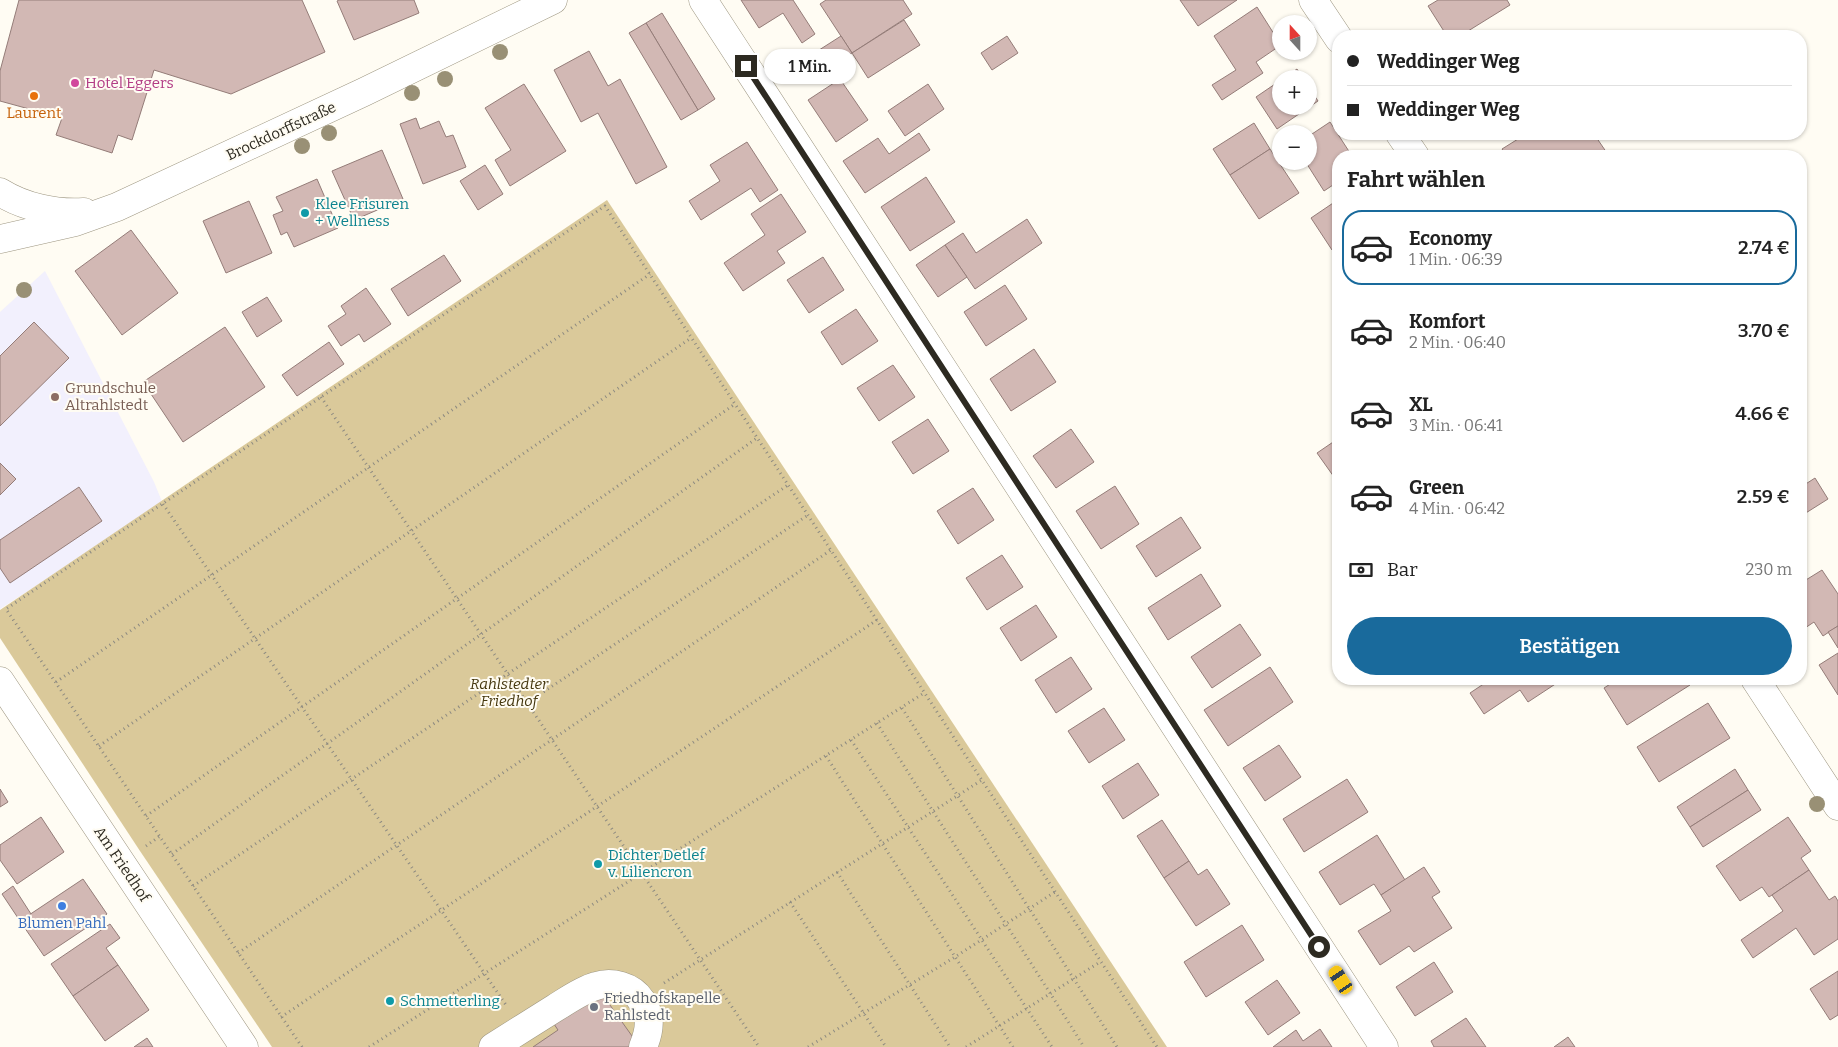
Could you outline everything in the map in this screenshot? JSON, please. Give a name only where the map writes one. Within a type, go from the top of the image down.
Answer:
[{"type":"street","name":"Brockdorffstraße","points":[[0,239],[75,222],[117,207],[364,92],[553,0]]},
{"type":"street","points":[[703,0],[1384,1047]]},
{"type":"street","points":[[1314,0],[1333,30]]},
{"type":"street","points":[[0,192],[23,203],[40,208],[81,212],[117,207]]},
{"type":"street","name":"Am Friedhof","points":[[0,681],[244,1047]]},
{"type":"street","points":[[1759,685],[1838,806]]},
{"type":"street","points":[[493,1047],[575,996],[597,985],[617,984],[631,989],[640,998],[646,1010],[650,1030],[643,1047]]},
{"type":"path","points":[[302,1047],[6,609],[605,206],[1157,1047]]},
{"type":"path","points":[[56,682],[650,274]]},
{"type":"path","points":[[99,746],[692,338]]},
{"type":"path","points":[[321,397],[759,1047]]},
{"type":"path","points":[[146,816],[735,404]]},
{"type":"path","points":[[172,854],[757,438]]},
{"type":"path","points":[[193,886],[788,485]]},
{"type":"path","points":[[163,504],[522,1028]]},
{"type":"path","points":[[527,703],[808,515]]},
{"type":"path","points":[[238,953],[831,550]]},
{"type":"path","points":[[281,1017],[877,620]]},
{"type":"path","points":[[369,1047],[924,693]]},
{"type":"path","points":[[902,708],[1117,1047]]},
{"type":"path","points":[[877,723],[932,812],[1006,923],[1084,1047]]},
{"type":"path","points":[[851,740],[1052,1047]]},
{"type":"path","points":[[826,756],[1013,1047]]},
{"type":"path","points":[[640,998],[982,780]]},
{"type":"path","points":[[837,872],[950,1047]]},
{"type":"path","points":[[808,1047],[955,957],[1055,892]]},
{"type":"path","points":[[790,902],[886,1047]]},
{"type":"path","points":[[966,1047],[1101,962]]},
{"type":"shaded area","name":"Grundschule Altrahlstedt","points":[[45,271],[154,482],[163,504],[0,609],[0,312]]},
{"type":"green space","name":"Rahlstedter Friedhof","points":[[607,200],[1167,1047],[272,1047],[140,851],[0,638],[0,610]]},
{"type":"building","name":"Hotel Eggers","points":[[19,0],[302,0],[325,52],[231,94],[154,70],[132,140],[118,135],[112,153],[56,135],[62,118],[0,101],[0,71]]},
{"type":"building","points":[[414,0],[419,13],[354,40],[337,1]]},
{"type":"building","points":[[741,0],[793,0],[815,34],[802,43],[783,13],[759,28]]},
{"type":"building","points":[[826,0],[903,0],[912,14],[852,53],[820,4]]},
{"type":"building","points":[[1180,0],[1237,0],[1198,26]]},
{"type":"building","points":[[1438,0],[1507,0],[1510,5],[1470,30],[1443,30],[1428,6]]},
{"type":"building","points":[[1257,7],[1272,31],[1272,51],[1256,62],[1263,73],[1222,100],[1212,85],[1236,70],[1214,36]]},
{"type":"building","points":[[662,13],[715,99],[698,110],[646,23]]},
{"type":"building","points":[[904,20],[920,45],[868,78],[852,53]]},
{"type":"building","points":[[646,23],[698,110],[681,120],[629,33]]},
{"type":"building","points":[[841,36],[852,53],[827,69],[816,52]]},
{"type":"building","points":[[1007,36],[1018,53],[992,70],[981,53]]},
{"type":"building","points":[[589,51],[608,86],[620,79],[667,167],[636,184],[598,113],[581,122],[554,70]]},
{"type":"building","points":[[840,79],[868,120],[836,142],[808,100]]},
{"type":"building","points":[[524,84],[566,151],[510,186],[495,160],[511,150],[485,108]]},
{"type":"building","points":[[928,84],[944,109],[905,136],[888,111]]},
{"type":"building","points":[[1272,86],[1272,115],[1298,115],[1283,125],[1274,125],[1256,97]]},
{"type":"building","points":[[416,118],[420,129],[439,121],[446,137],[453,135],[466,167],[423,184],[400,124]]},
{"type":"building","points":[[1330,122],[1332,125],[1332,140],[1342,140],[1348,150],[1332,150],[1332,186],[1324,191],[1311,170],[1317,170],[1317,131]]},
{"type":"building","points":[[1254,123],[1270,149],[1230,175],[1213,149]]},
{"type":"building","points":[[919,133],[930,150],[865,193],[843,161],[878,138],[889,154]]},
{"type":"building","points":[[1516,140],[1598,140],[1605,150],[1503,150]]},
{"type":"building","points":[[747,142],[778,190],[760,202],[751,188],[701,220],[689,201],[720,181],[710,165]]},
{"type":"building","points":[[1270,149],[1272,152],[1272,170],[1284,170],[1299,193],[1259,219],[1230,175]]},
{"type":"building","points":[[382,150],[403,199],[354,220],[332,171]]},
{"type":"building","points":[[485,165],[503,194],[478,210],[460,181]]},
{"type":"building","points":[[926,177],[955,222],[910,251],[881,207]]},
{"type":"building","name":"Klee Frisuren + Wellness","points":[[317,179],[338,228],[294,247],[287,232],[281,235],[273,215],[283,211],[276,197]]},
{"type":"building","points":[[781,194],[806,232],[777,251],[785,263],[743,291],[724,263],[765,235],[751,214]]},
{"type":"building","points":[[249,201],[272,253],[226,273],[203,221]]},
{"type":"building","points":[[1332,204],[1332,250],[1311,218]]},
{"type":"building","points":[[1027,219],[1042,243],[975,289],[945,245],[963,233],[976,253]]},
{"type":"building","points":[[131,230],[178,293],[122,335],[75,271]]},
{"type":"building","points":[[945,245],[967,277],[938,297],[916,265]]},
{"type":"building","points":[[444,255],[461,281],[408,316],[391,289]]},
{"type":"building","points":[[823,257],[844,290],[809,313],[787,280]]},
{"type":"building","points":[[1005,285],[1027,319],[986,346],[964,312]]},
{"type":"building","points":[[366,288],[391,324],[364,342],[359,334],[341,346],[328,326],[346,314],[341,306]]},
{"type":"building","points":[[267,297],[282,321],[257,337],[242,312]]},
{"type":"building","points":[[856,309],[878,341],[842,365],[821,332]]},
{"type":"building","points":[[34,322],[69,358],[0,426],[0,356]]},
{"type":"building","points":[[225,327],[265,387],[183,442],[143,382]]},
{"type":"building","points":[[329,342],[344,364],[297,396],[282,375]]},
{"type":"building","points":[[1034,349],[1056,382],[1011,411],[990,379]]},
{"type":"building","points":[[893,365],[915,397],[879,421],[857,388]]},
{"type":"building","points":[[928,419],[949,451],[913,474],[892,442]]},
{"type":"building","points":[[1071,429],[1094,462],[1056,488],[1033,456]]},
{"type":"building","points":[[1332,443],[1332,474],[1317,453]]},
{"type":"building","points":[[0,463],[16,479],[0,495]]},
{"type":"building","points":[[1815,478],[1828,499],[1807,512],[1807,483]]},
{"type":"building","points":[[1115,486],[1139,524],[1101,549],[1076,511]]},
{"type":"building","points":[[79,487],[102,521],[10,583],[0,568],[0,540]]},
{"type":"building","points":[[973,488],[994,520],[958,544],[937,511]]},
{"type":"building","points":[[1181,517],[1201,548],[1156,577],[1136,546]]},
{"type":"building","points":[[1002,555],[1023,587],[987,610],[966,578]]},
{"type":"building","points":[[1822,570],[1838,594],[1838,626],[1823,636],[1814,622],[1807,627],[1807,579]]},
{"type":"building","points":[[1201,574],[1221,606],[1168,640],[1148,608]]},
{"type":"building","points":[[1036,605],[1057,637],[1021,661],[1000,628]]},
{"type":"building","points":[[1240,624],[1261,655],[1212,688],[1191,657]]},
{"type":"building","points":[[1838,626],[1838,648],[1828,632]]},
{"type":"building","points":[[1838,653],[1838,695],[1819,665]]},
{"type":"building","points":[[1071,657],[1092,689],[1056,713],[1035,680]]},
{"type":"building","points":[[1270,667],[1293,702],[1228,746],[1204,710]]},
{"type":"building","points":[[1482,685],[1554,685],[1528,702],[1520,690],[1484,714],[1470,693]]},
{"type":"building","points":[[1609,685],[1690,685],[1627,725],[1604,688]]},
{"type":"building","points":[[1708,703],[1730,738],[1659,782],[1637,747]]},
{"type":"building","points":[[1104,708],[1125,740],[1089,763],[1068,731]]},
{"type":"building","points":[[1279,745],[1301,777],[1265,801],[1243,768]]},
{"type":"building","points":[[1138,763],[1159,795],[1123,819],[1102,786]]},
{"type":"building","points":[[1735,769],[1748,790],[1690,827],[1677,807]]},
{"type":"building","points":[[1347,779],[1368,812],[1304,852],[1283,819]]},
{"type":"building","points":[[0,789],[8,802],[0,807]]},
{"type":"building","points":[[1748,790],[1761,810],[1703,847],[1690,827]]},
{"type":"building","points":[[41,817],[64,852],[17,884],[0,860],[0,845]]},
{"type":"building","points":[[1788,817],[1811,851],[1801,858],[1809,870],[1769,897],[1762,887],[1740,901],[1716,866]]},
{"type":"building","points":[[1162,820],[1189,861],[1164,878],[1137,836]]},
{"type":"building","points":[[1377,835],[1405,880],[1381,895],[1374,884],[1340,905],[1319,872]]},
{"type":"building","points":[[1189,861],[1198,875],[1207,869],[1230,904],[1196,926],[1164,878]]},
{"type":"building","points":[[1424,867],[1440,892],[1432,897],[1452,928],[1414,952],[1409,946],[1380,965],[1358,931],[1391,911],[1381,895]]},
{"type":"building","points":[[1809,870],[1829,900],[1835,896],[1838,901],[1838,939],[1814,955],[1796,928],[1753,958],[1741,940],[1783,911],[1772,895]]},
{"type":"building","points":[[83,879],[107,914],[44,956],[20,921]]},
{"type":"building","points":[[13,886],[31,914],[20,921],[2,894]]},
{"type":"building","points":[[110,924],[120,938],[106,948],[118,965],[73,996],[51,964]]},
{"type":"building","points":[[1242,925],[1264,960],[1206,997],[1184,962]]},
{"type":"building","points":[[1434,962],[1453,992],[1415,1016],[1396,987]]},
{"type":"building","points":[[118,965],[149,1010],[105,1041],[73,996]]},
{"type":"building","points":[[1838,971],[1838,1015],[1830,1020],[1810,989]]},
{"type":"building","points":[[1277,980],[1300,1013],[1268,1035],[1245,1002]]},
{"type":"building","name":"Friedhofskapelle Rahlstedt","points":[[600,991],[637,1043],[631,1047],[533,1047],[558,1030],[554,1024]]},
{"type":"building","points":[[1466,1018],[1486,1047],[1434,1047],[1431,1041]]},
{"type":"building","points":[[1320,1029],[1332,1047],[1273,1047],[1296,1030],[1303,1041]]},
{"type":"building","points":[[1568,1037],[1575,1047],[1554,1047]]},
{"type":"building","points":[[147,1038],[153,1047],[134,1047]]},
{"type":"place","name":"Hotel Eggers","points":[[75,83]]},
{"type":"place","name":"Laurent","points":[[34,96]]},
{"type":"place","name":"Klee Frisuren + Wellness","points":[[305,213]]},
{"type":"place","name":"Grundschule Altrahlstedt","points":[[55,397]]},
{"type":"place","name":"Dichter Detlef v. Liliencron","points":[[598,864]]},
{"type":"place","name":"Blumen Pahl","points":[[62,906]]},
{"type":"place","name":"Schmetterling","points":[[390,1001]]},
{"type":"place","name":"Friedhofskapelle Rahlstedt","points":[[594,1007]]},
{"type":"route","points":[[746,66],[1319,947]]}]
